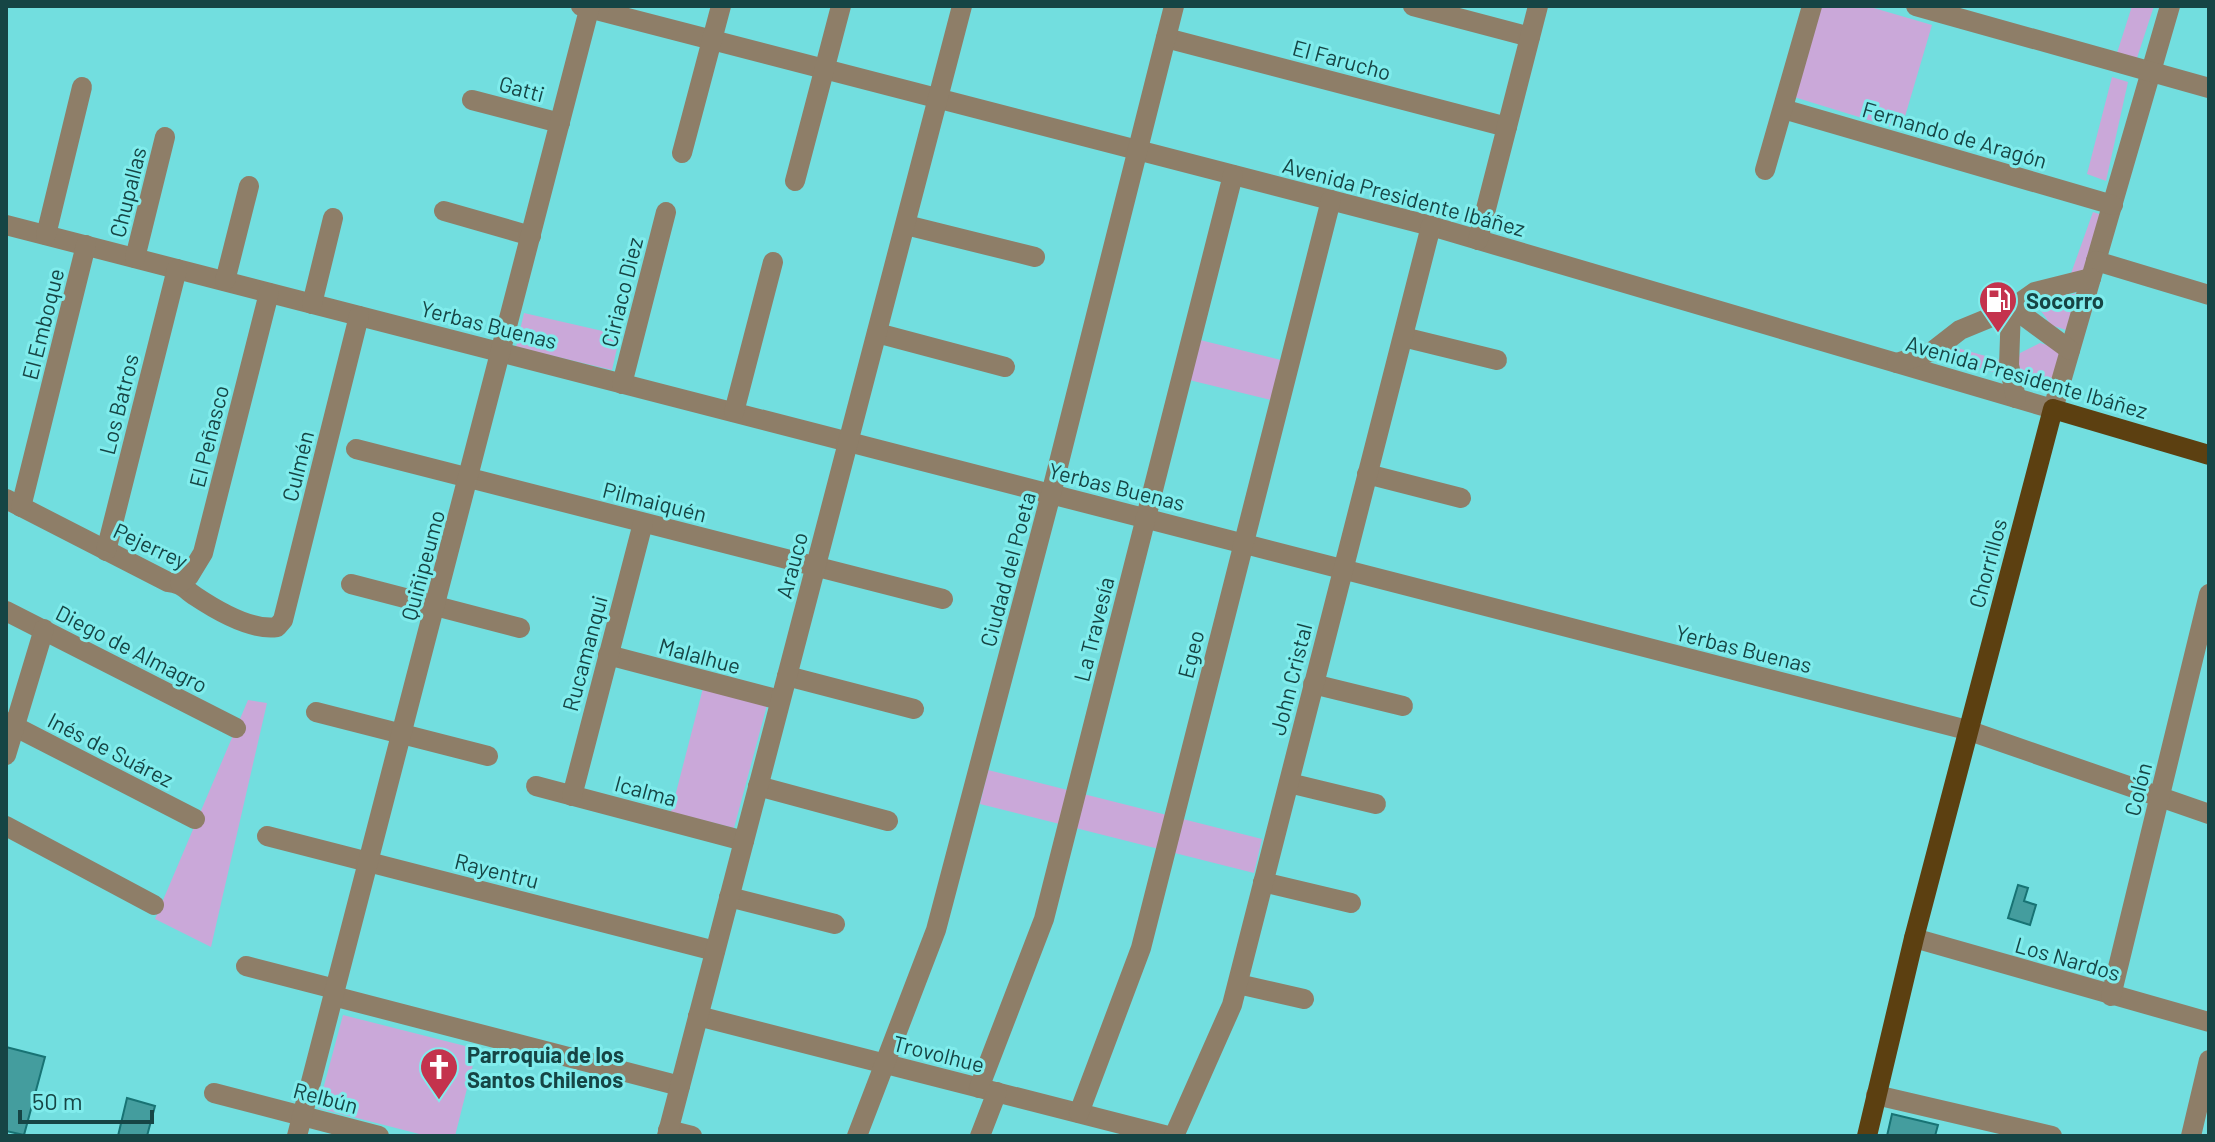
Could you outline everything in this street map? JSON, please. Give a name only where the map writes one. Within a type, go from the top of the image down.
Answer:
[{"type":"main road","name":"Avenida Presidente Ibáñez","points":[[2053,409],[2209,455]]},
{"type":"main road","name":"Chorrillos","points":[[1867,1136],[1967,730],[2053,409]]},
{"type":"street","points":[[682,153],[721,6]]},
{"type":"street","points":[[795,181],[841,6]]},
{"type":"street","name":"Arauco","points":[[668,1133],[962,6]]},
{"type":"street","name":"Ciudad del Poeta","points":[[857,1136],[936,930],[1051,494],[1174,6]]},
{"type":"street","points":[[1413,6],[1530,37]]},
{"type":"street","points":[[1478,240],[1538,6]]},
{"type":"street","points":[[1765,170],[1812,6]]},
{"type":"street","points":[[1916,6],[2209,88]]},
{"type":"street","name":"Chorrillos","points":[[2053,409],[2170,6]]},
{"type":"street","name":"Avenida Presidente Ibáñez","points":[[587,7],[1431,226],[2053,409]]},
{"type":"street","name":"Quiñipeumo","points":[[299,1126],[502,353],[587,7]]},
{"type":"street","name":"El Farucho","points":[[1166,38],[1507,127]]},
{"type":"street","points":[[46,235],[82,87]]},
{"type":"street","name":"Gatti","points":[[472,100],[560,123]]},
{"type":"street","name":"Fernando de Aragón","points":[[1783,109],[2113,205]]},
{"type":"street","name":"Chupallas","points":[[135,258],[165,137]]},
{"type":"street","name":"La Travesía","points":[[980,1136],[988,1090],[1044,919],[1233,175]]},
{"type":"street","points":[[225,281],[249,186]]},
{"type":"street","name":"Egeo","points":[[1079,1113],[1141,948],[1331,200]]},
{"type":"street","points":[[444,211],[531,236]]},
{"type":"street","name":"Ciriaco Diez","points":[[622,384],[666,212]]},
{"type":"street","points":[[312,304],[333,218]]},
{"type":"street","name":"Yerbas Buenas","points":[[6,225],[1967,730],[2209,814]]},
{"type":"street","points":[[906,225],[1035,257]]},
{"type":"street","name":"John Cristal","points":[[1171,1136],[1232,1005],[1238,984],[1431,226]]},
{"type":"street","name":"El Emboque","points":[[14,503],[86,245]]},
{"type":"street","points":[[734,412],[773,262]]},
{"type":"street","name":"Los Batros","points":[[106,551],[177,269]]},
{"type":"street","points":[[1897,363],[1933,351],[1960,330],[2012,308],[2035,292],[2094,270],[2209,295]]},
{"type":"street","name":"El Peñasco","points":[[180,583],[189,576],[203,553],[269,293]]},
{"type":"street","points":[[2012,308],[2070,350]]},
{"type":"street","points":[[2012,308],[2009,365],[2016,398]]},
{"type":"street","name":"Culmén","points":[[277,627],[283,620],[359,316]]},
{"type":"street","points":[[877,333],[1005,367]]},
{"type":"street","points":[[1403,337],[1497,360]]},
{"type":"street","name":"Pilmaiquén","points":[[356,449],[943,599]]},
{"type":"street","points":[[1367,474],[1461,498]]},
{"type":"street","name":"Pejerrey","points":[[14,503],[168,582],[180,583],[194,595],[237,619],[277,627]]},
{"type":"street","name":"Rucamanqui","points":[[572,796],[643,523]]},
{"type":"street","points":[[351,584],[520,628]]},
{"type":"street","name":"Colón","points":[[2111,996],[2209,594]]},
{"type":"street","name":"Diego de Almagro","points":[[6,611],[236,728]]},
{"type":"street","points":[[6,755],[10,724],[44,629]]},
{"type":"street","name":"Malalhue","points":[[608,655],[780,700]]},
{"type":"street","points":[[787,676],[914,709]]},
{"type":"street","points":[[1313,684],[1403,706]]},
{"type":"street","points":[[316,712],[488,756]]},
{"type":"street","name":"Inés de Suárez","points":[[10,724],[195,819]]},
{"type":"street","points":[[1289,783],[1376,804]]},
{"type":"street","name":"Icalma","points":[[536,786],[744,841]]},
{"type":"street","points":[[758,786],[888,821]]},
{"type":"street","points":[[6,826],[154,905]]},
{"type":"street","name":"Rayentru","points":[[267,836],[715,951]]},
{"type":"street","points":[[1263,882],[1351,903]]},
{"type":"street","points":[[729,897],[835,924]]},
{"type":"street","name":"Los Nardos","points":[[1914,938],[2209,1022]]},
{"type":"street","points":[[246,966],[334,993],[680,1086]]},
{"type":"street","points":[[1238,984],[1304,999]]},
{"type":"street","name":"Trovolhue","points":[[698,1016],[1079,1113],[1106,1128],[1171,1136]]},
{"type":"street","points":[[2191,1136],[2209,1060]]},
{"type":"street","name":"Relbún","points":[[214,1093],[299,1126],[379,1136]]},
{"type":"street","points":[[1876,1095],[2052,1136]]},
{"type":"street","points":[[668,1133],[692,1136]]},
{"type":"shaded area","points":[[1820,6],[1867,6],[1932,25],[1901,130],[1794,97]]},
{"type":"shaded area","points":[[2132,6],[2154,6],[2137,58],[2117,53]]},
{"type":"shaded area","points":[[2112,77],[2128,82],[2106,181],[2087,174]]},
{"type":"shaded area","points":[[2093,212],[2105,216],[2089,272],[2069,279]]},
{"type":"shaded area","points":[[2080,293],[2069,331],[2051,325],[2039,308],[2058,296]]},
{"type":"shaded area","points":[[524,313],[620,335],[612,370],[516,347]]},
{"type":"shaded area","points":[[1192,338],[1289,362],[1279,402],[1181,378]]},
{"type":"shaded area","points":[[2040,343],[2060,349],[2054,385],[2027,377],[2020,368],[2020,353]]},
{"type":"shaded area","points":[[1954,347],[2003,361],[2001,374],[1946,359]]},
{"type":"shaded area","points":[[703,688],[767,705],[734,828],[671,812]]},
{"type":"shaded area","points":[[248,700],[267,703],[211,947],[155,919]]},
{"type":"shaded area","points":[[988,770],[1262,839],[1254,873],[980,804]]},
{"type":"shaded area","points":[[343,1015],[477,1049],[455,1136],[427,1136],[318,1108]]},
{"type":"building","points":[[2018,885],[2028,888],[2024,901],[2036,905],[2030,925],[2008,918]]},
{"type":"building","points":[[6,1047],[45,1057],[24,1135],[6,1131]]},
{"type":"building","points":[[127,1098],[155,1106],[147,1136],[118,1136]]},
{"type":"building","points":[[1892,1114],[1938,1125],[1935,1136],[1887,1136]]},
{"type":"place","name":"Socorro","points":[[1998,334]]},
{"type":"place","name":"Parroquia de los Santos Chilenos","points":[[439,1101]]}]
